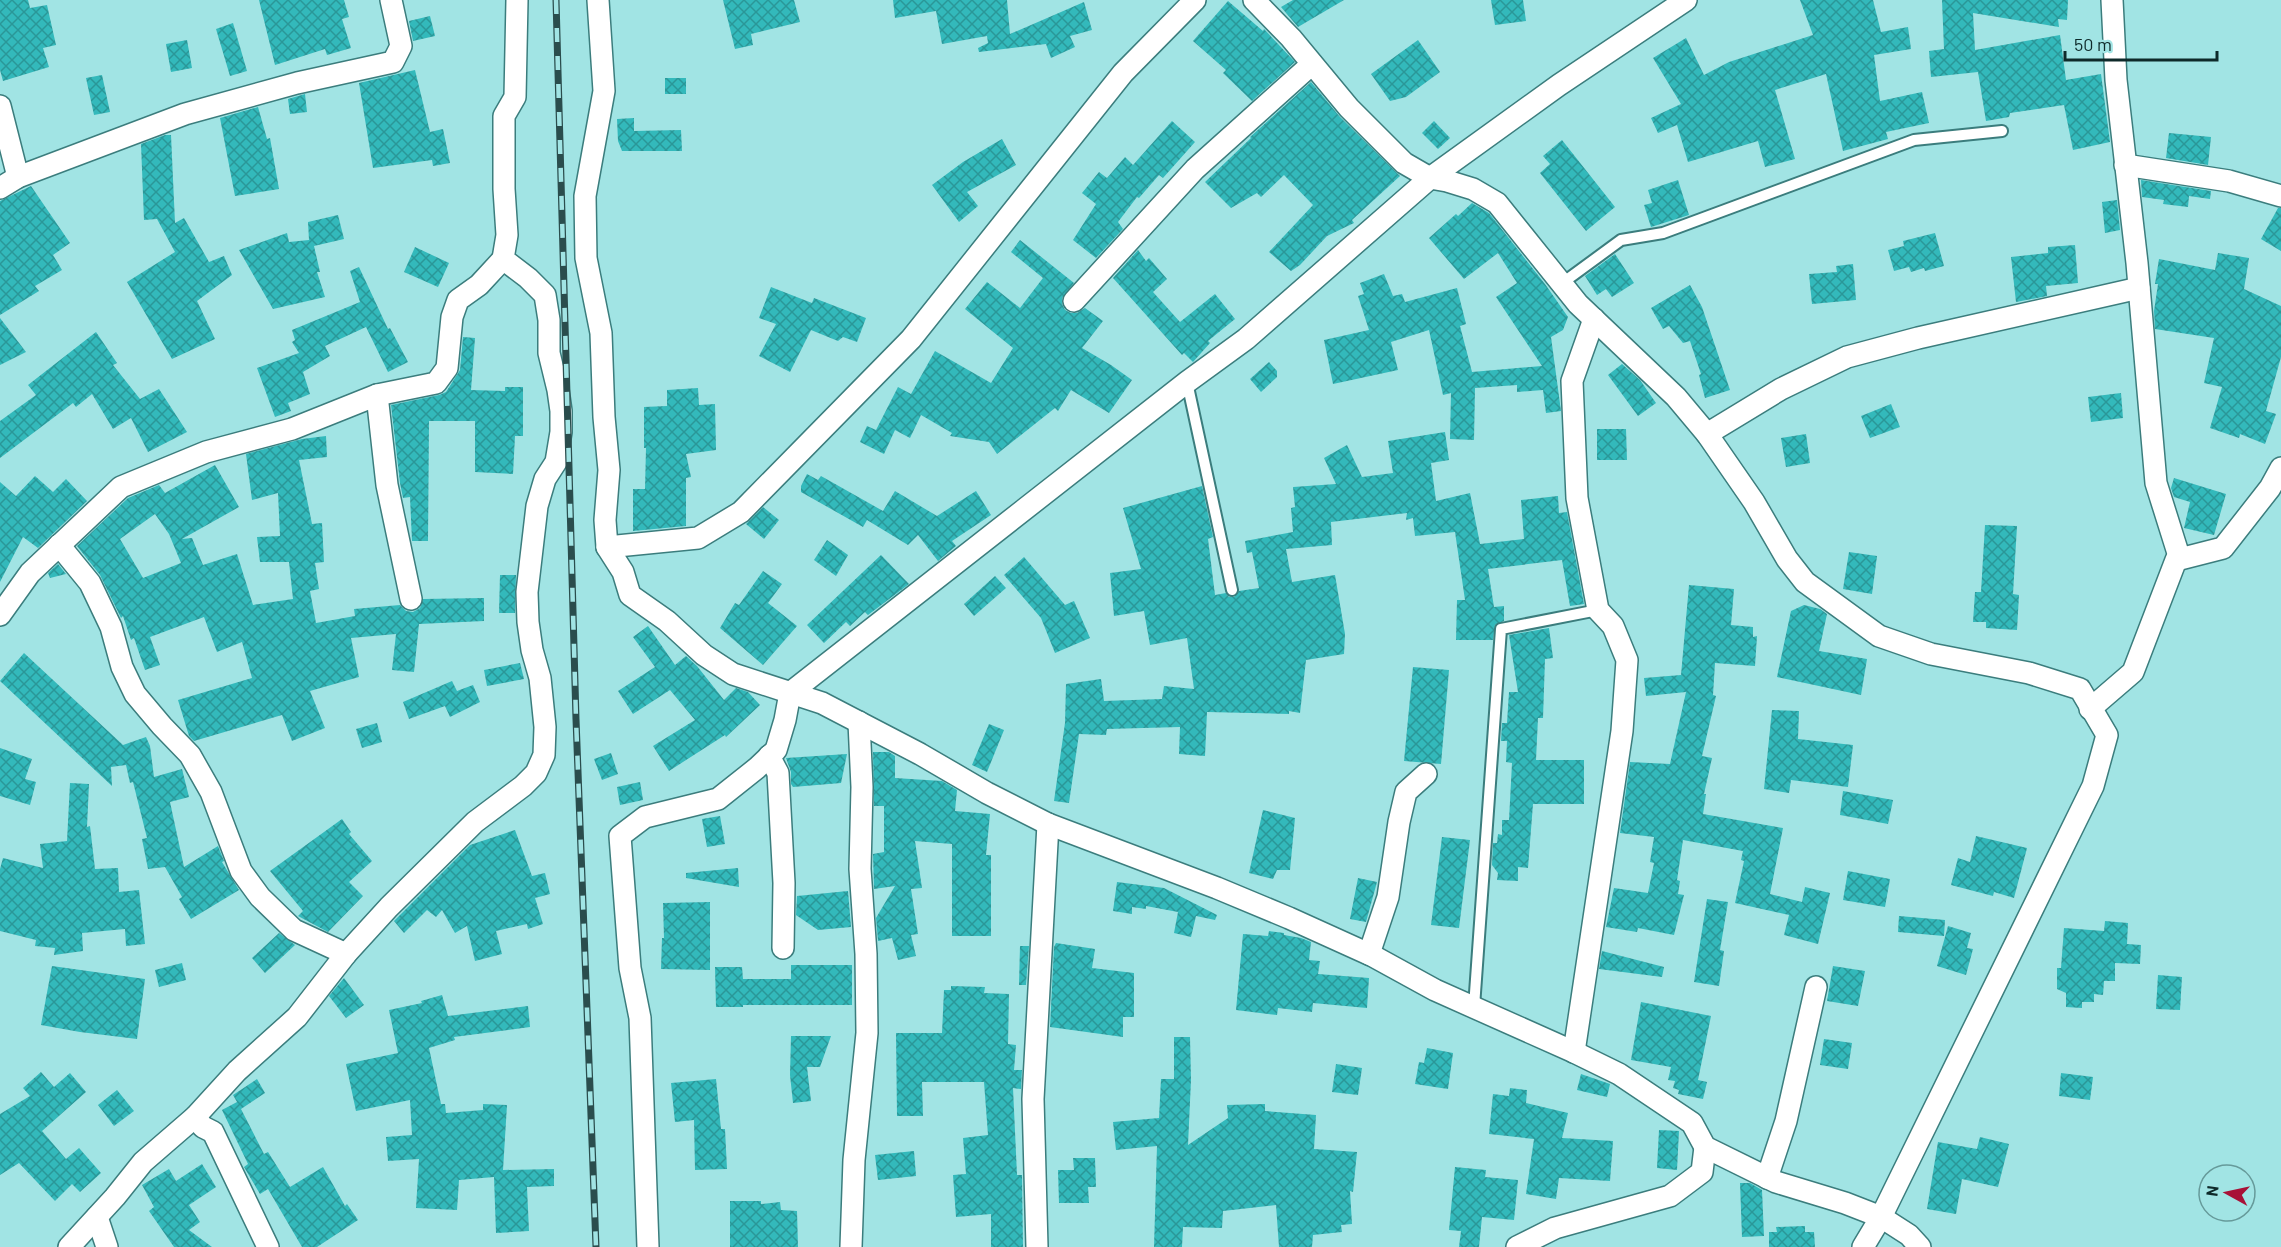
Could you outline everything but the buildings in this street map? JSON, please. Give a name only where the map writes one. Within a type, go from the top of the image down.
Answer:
[{"type":"street","points":[[0,106],[9,182],[185,114],[297,83],[393,62],[401,46],[391,0]]},
{"type":"street","points":[[0,615],[30,573],[121,487],[196,455],[292,429],[376,395],[436,383],[447,368],[452,317],[458,300],[479,285],[503,259],[507,235],[504,189],[504,116],[515,97],[517,0]]},
{"type":"street","points":[[598,0],[604,91],[585,196],[586,258],[601,333],[604,417],[609,470],[605,520],[607,547],[623,572],[630,595],[667,621],[704,655],[733,674],[822,703],[1048,824],[1217,888],[1370,954],[1435,990],[1574,1052],[1619,1074],[1692,1123],[1705,1147],[1776,1182],[1845,1203],[1881,1217],[1909,1235],[1920,1247]]},
{"type":"street","points":[[607,547],[698,538],[741,512],[911,339],[1124,73],[1195,0]]},
{"type":"street","points":[[1254,0],[1291,38],[1349,108],[1404,163],[1430,178],[1447,180],[1473,189],[1497,203],[1578,304],[1676,397],[1707,434],[1754,502],[1787,559],[1805,582],[1879,636],[1931,654],[2029,673],[2079,689],[2107,735],[2093,786],[1881,1217],[1863,1247]]},
{"type":"street","points":[[648,1247],[640,1018],[630,968],[620,836],[645,817],[718,799],[776,750],[790,693],[1187,382],[1246,339],[1430,178],[1559,85],[1686,0]]},
{"type":"street","points":[[2112,0],[2116,81],[2139,288],[2156,483],[2178,553]]},
{"type":"street","points":[[1074,301],[1194,169],[1312,64]]},
{"type":"street","points":[[2125,165],[2229,181],[2281,196]]},
{"type":"street","points":[[69,1247],[143,1162],[195,1117],[237,1071],[297,1017],[346,954],[389,907],[475,822],[523,786],[536,773],[544,755],[545,727],[542,687],[532,650],[527,592],[537,506],[545,479],[556,462],[561,432],[561,411],[549,353],[549,320],[545,295],[528,278],[503,259]]},
{"type":"street","points":[[1707,434],[1781,389],[1847,357],[2139,288]]},
{"type":"street","points":[[1574,1052],[1622,731],[1627,660],[1613,626],[1598,610],[1577,498],[1572,381],[1594,319]]},
{"type":"street","points":[[376,395],[387,485],[411,599]]},
{"type":"street","points":[[2090,709],[2133,672],[2176,560],[2223,548],[2270,488],[2281,468]]},
{"type":"street","points":[[59,545],[90,583],[111,627],[122,668],[135,694],[190,755],[211,792],[241,871],[260,897],[294,930],[346,954]]},
{"type":"street","points":[[851,1247],[854,1160],[867,1033],[866,954],[860,869],[862,788],[859,722]]},
{"type":"street","points":[[769,756],[778,773],[784,883],[783,948]]},
{"type":"street","points":[[1370,954],[1388,897],[1399,822],[1406,792],[1426,774]]},
{"type":"street","points":[[1037,1247],[1033,1099],[1048,824]]},
{"type":"street","points":[[1767,1178],[1786,1121],[1816,987]]},
{"type":"street","points":[[195,1117],[203,1127],[213,1132],[268,1247]]},
{"type":"street","points":[[1517,1247],[1555,1228],[1670,1197],[1701,1172],[1705,1147]]},
{"type":"street","points":[[97,1217],[107,1247]]},
{"type":"lane","points":[[1561,284],[1621,240],[1663,233],[1914,140],[2002,131]]},
{"type":"lane","points":[[1187,382],[1232,590]]},
{"type":"lane","points":[[1474,1007],[1501,629],[1598,610]]},
{"type":"railway","points":[[556,0],[576,719],[596,1247]]}]
